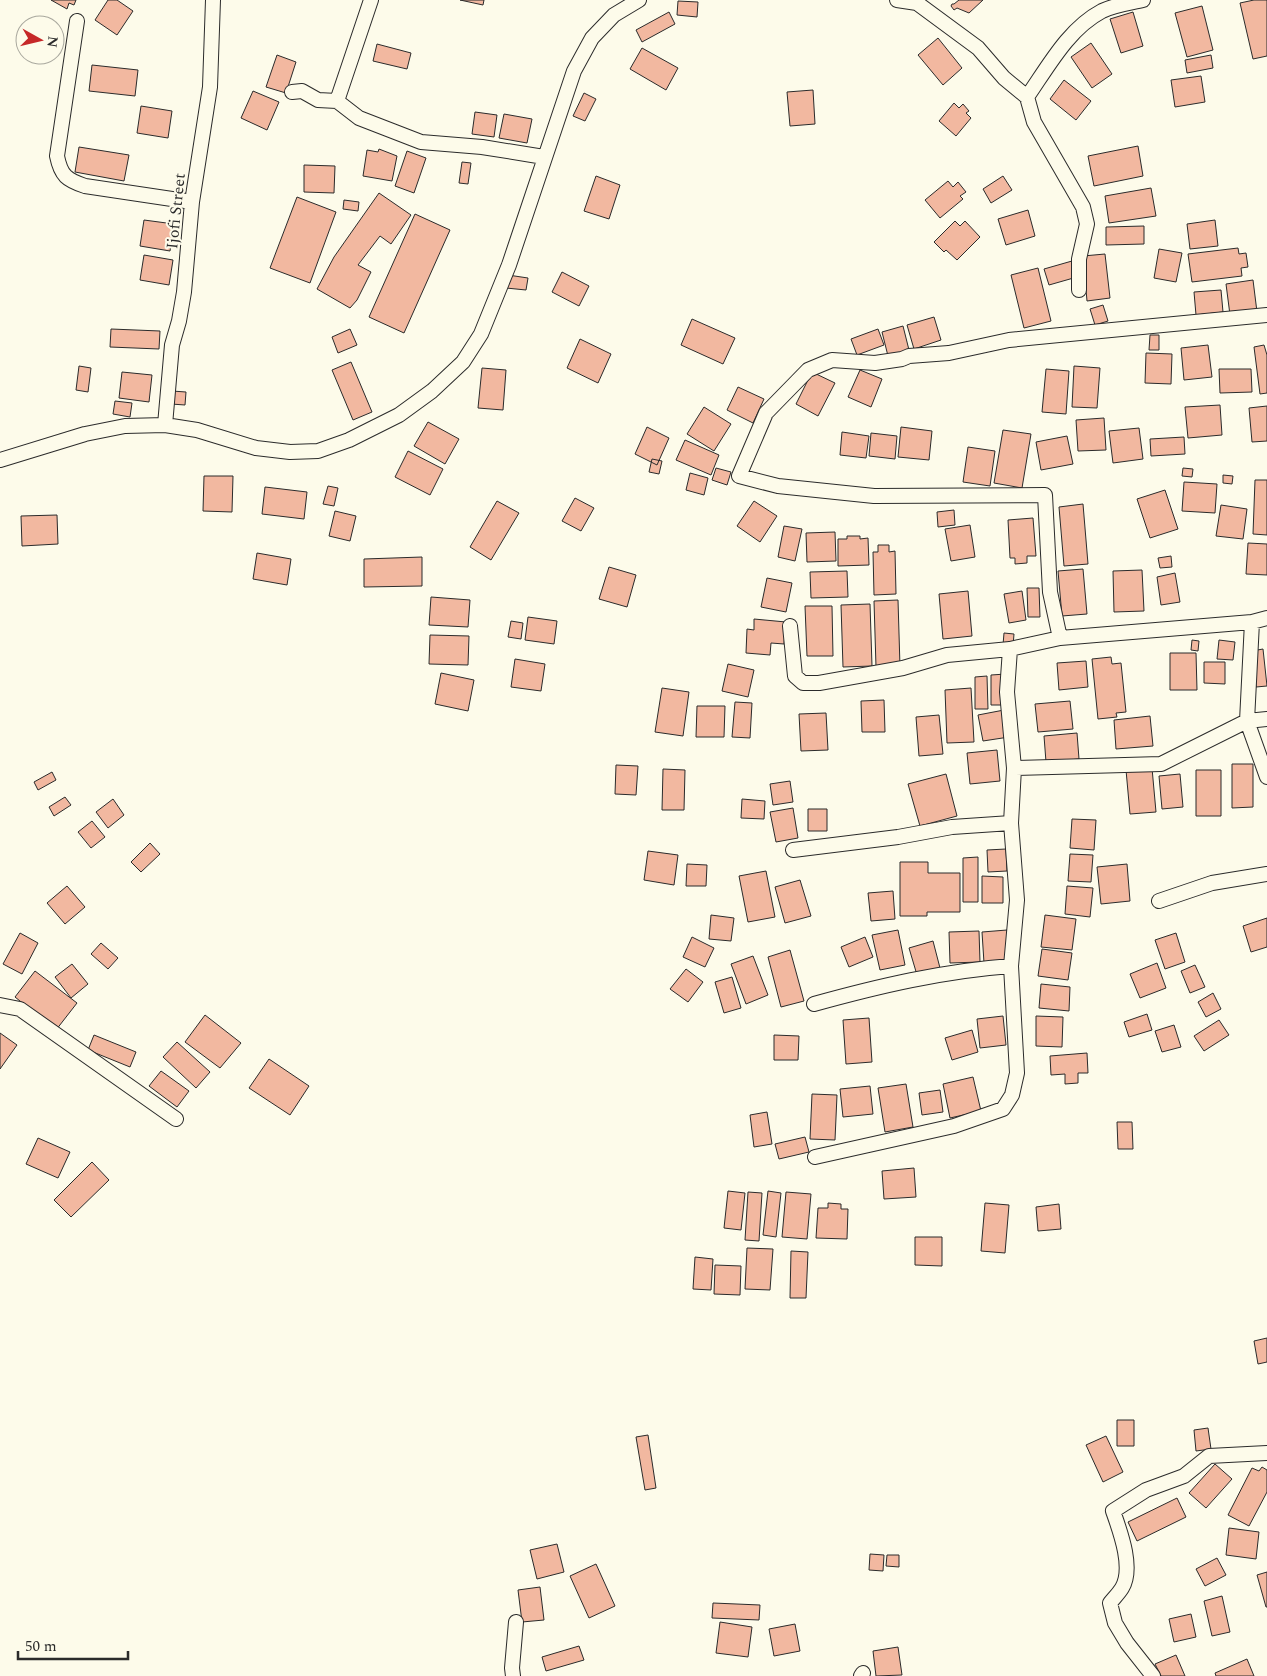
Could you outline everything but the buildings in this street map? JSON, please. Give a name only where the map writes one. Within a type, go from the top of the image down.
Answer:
[{"type":"street","name":"Ijofi Street","points":[[165,425],[172,345],[180,321],[192,202],[210,87],[213,0]]},
{"type":"street","points":[[337,102],[371,0]]},
{"type":"street","points":[[0,460],[85,434],[125,426],[165,425],[197,430],[256,448],[290,452],[318,451],[349,440],[399,415],[432,391],[463,362],[481,334],[509,265],[574,71],[592,38],[614,15],[639,0]]},
{"type":"street","points":[[897,0],[918,1],[978,48],[1004,78],[1027,97],[1034,122],[1083,207],[1087,224],[1079,259],[1079,290]]},
{"type":"street","points":[[1027,97],[1058,52],[1079,28],[1103,10],[1143,0]]},
{"type":"street","points":[[77,21],[57,156],[59,169],[69,181],[85,186],[192,202]]},
{"type":"street","points":[[292,92],[302,91],[318,100],[337,102],[359,118],[421,142],[482,147],[544,157]]},
{"type":"street","points":[[1060,638],[1050,592],[1045,495],[874,496],[778,486],[739,476],[766,413],[808,370],[832,360],[874,363],[908,356],[949,353],[1009,340],[1267,316]]},
{"type":"street","points":[[790,626],[796,676],[803,682],[819,683],[903,668],[947,655],[1010,649],[1060,638],[1252,622],[1267,618]]},
{"type":"street","points":[[1252,622],[1247,721],[1267,777]]},
{"type":"street","points":[[815,1156],[954,1126],[1003,1109],[1012,1095],[1018,1073],[1011,966],[1017,900],[1011,823],[1014,768],[1007,692],[1010,649]]},
{"type":"street","points":[[1014,768],[1161,764],[1247,721],[1267,719]]},
{"type":"street","points":[[792,850],[898,837],[952,827],[1011,823]]},
{"type":"street","points":[[1159,901],[1212,883],[1267,874]]},
{"type":"street","points":[[814,1004],[877,987],[933,975],[978,968],[1011,966]]},
{"type":"street","points":[[0,1004],[20,1009],[176,1119]]},
{"type":"street","points":[[1153,1676],[1127,1643],[1115,1623],[1110,1603],[1123,1587],[1127,1569],[1122,1535],[1113,1511],[1146,1490],[1184,1476],[1209,1456],[1267,1453]]},
{"type":"street","points":[[513,1676],[516,1622]]}]
